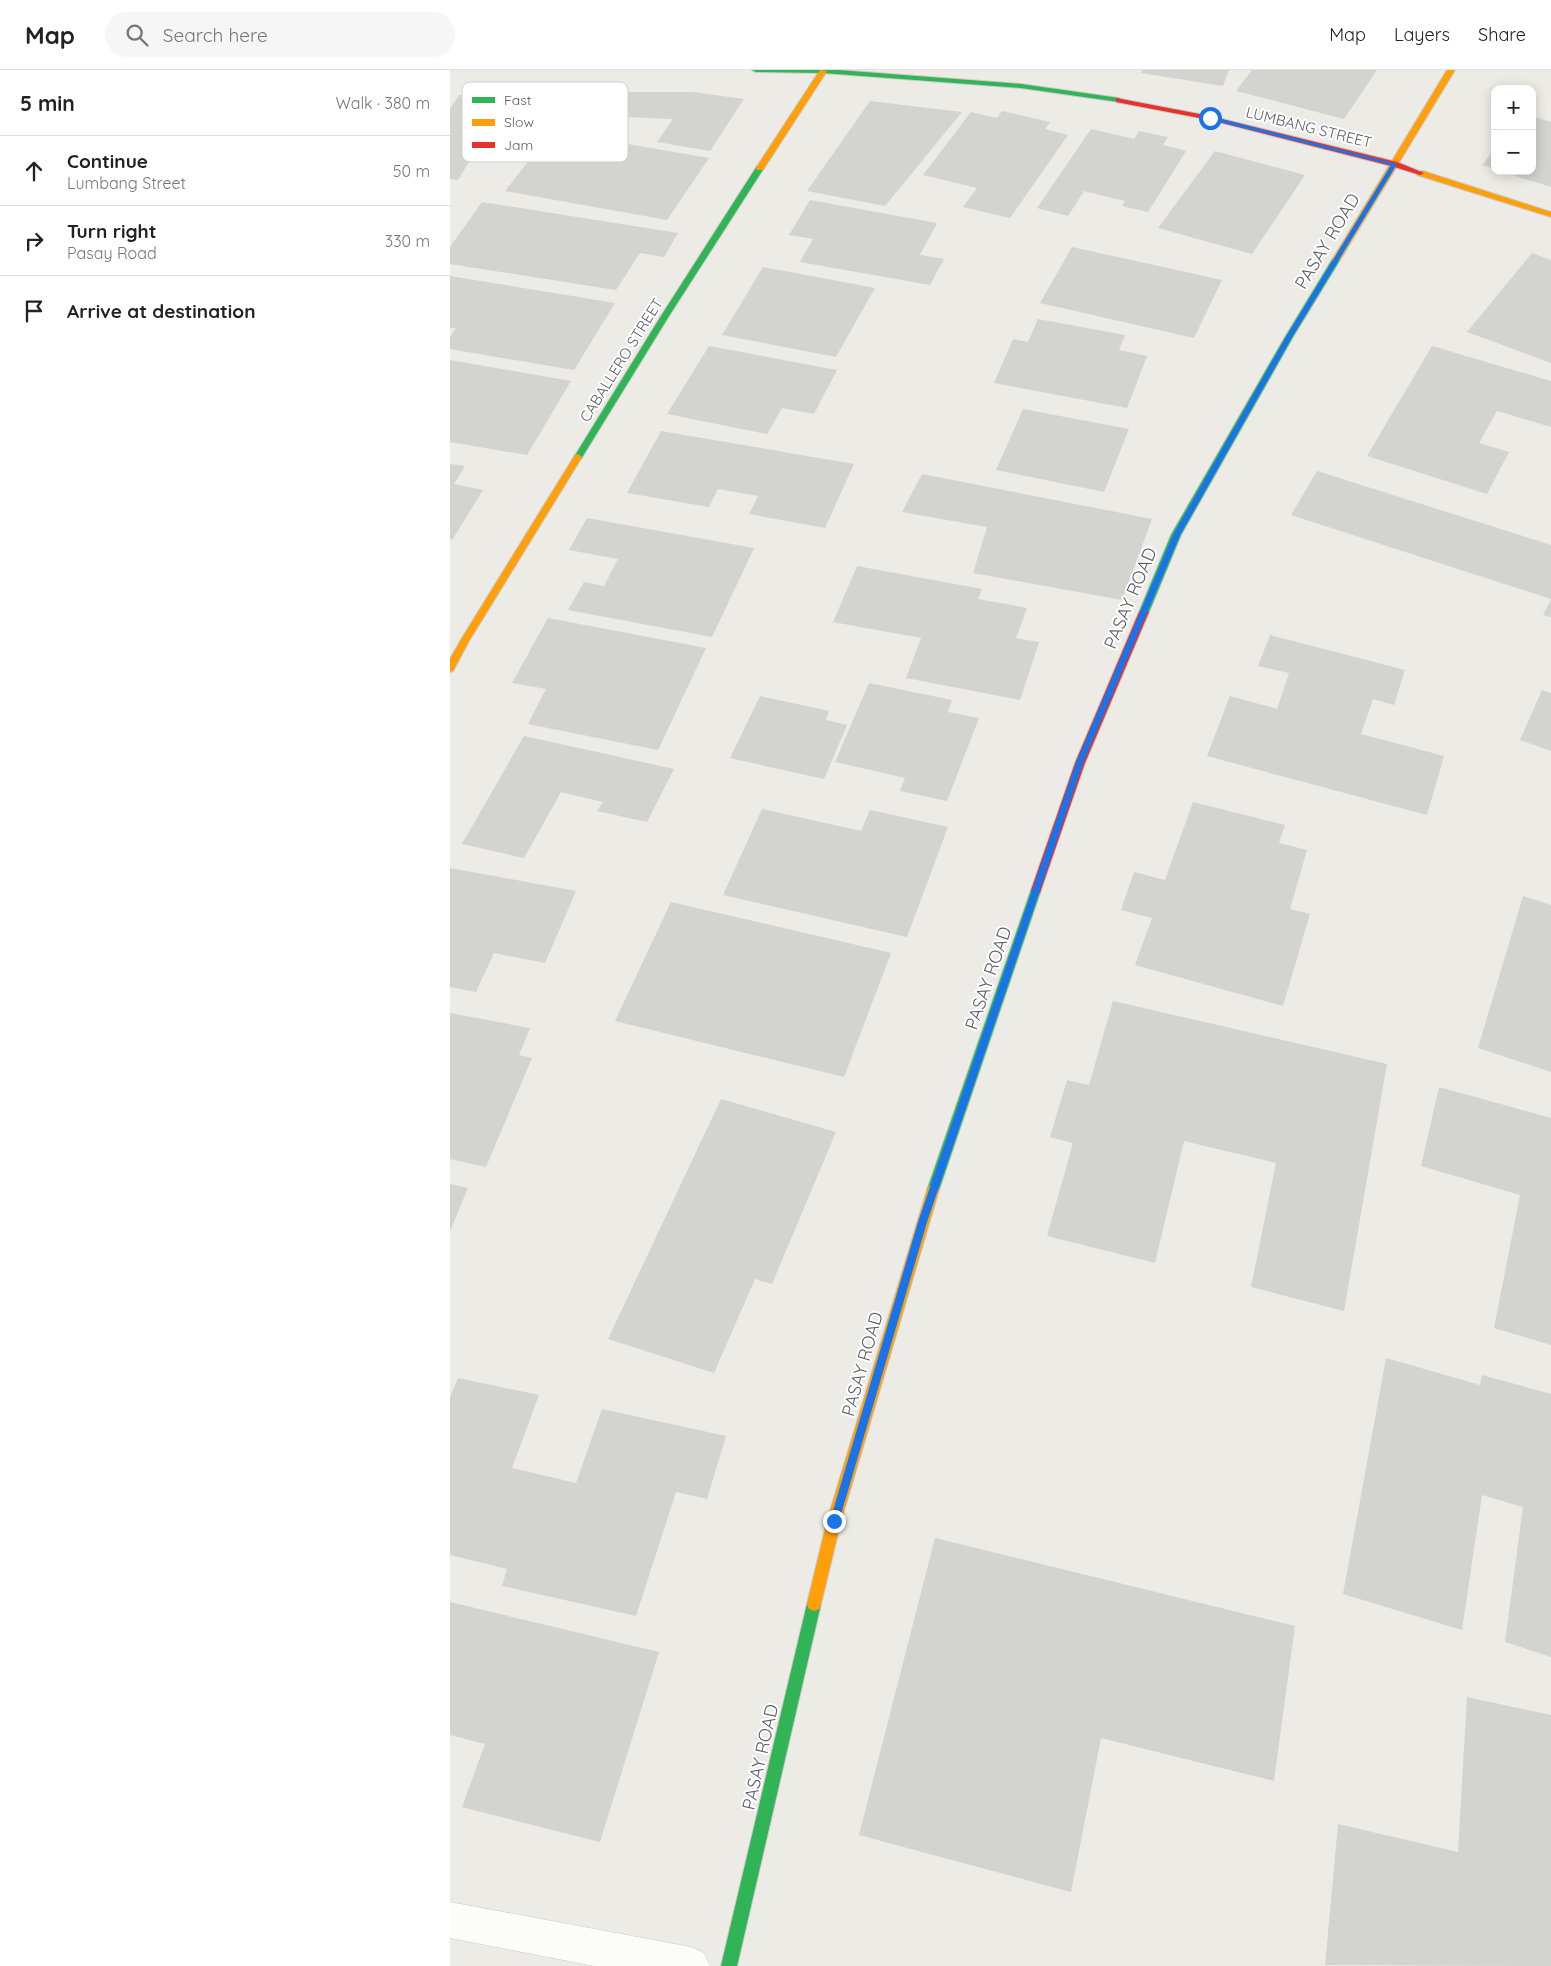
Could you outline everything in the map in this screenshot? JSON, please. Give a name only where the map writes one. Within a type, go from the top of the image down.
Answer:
[{"type":"street","name":"LUMBANG STREET","points":[[756,70],[823,71],[1021,86],[1104,97],[1210,118],[1394,164],[1551,215]]},
{"type":"street","name":"PASAY ROAD","points":[[729,1966],[834,1521],[922,1222],[1080,763],[1176,535],[1289,337],[1451,70]]},
{"type":"street","name":"CABALLERO STREET","points":[[450,668],[465,640],[665,316],[823,71]]},
{"type":"street","points":[[450,1920],[691,1966]]},
{"type":"building","points":[[1142,70],[1229,70],[1223,86],[1141,73]]},
{"type":"building","points":[[1252,70],[1377,70],[1344,119],[1236,91]]},
{"type":"building","points":[[628,92],[693,92],[744,99],[710,151],[657,142],[673,119],[628,117]]},
{"type":"building","points":[[459,95],[462,95],[462,162],[469,162],[458,180],[450,179],[450,109]]},
{"type":"building","points":[[870,101],[962,112],[885,206],[807,191]]},
{"type":"building","points":[[1002,111],[1050,122],[1045,129],[1068,135],[1010,218],[963,207],[977,188],[923,175],[971,112],[997,118]]},
{"type":"building","points":[[1536,117],[1551,122],[1551,187],[1513,175],[1536,175]]},
{"type":"building","points":[[1091,129],[1134,139],[1139,131],[1168,137],[1163,145],[1186,151],[1148,212],[1122,206],[1125,201],[1084,191],[1068,216],[1037,208]]},
{"type":"building","points":[[628,144],[709,158],[667,220],[505,191],[528,162],[628,162]]},
{"type":"building","points":[[1215,151],[1305,175],[1252,254],[1158,228]]},
{"type":"building","points":[[1491,154],[1491,168],[1482,165]]},
{"type":"building","points":[[810,200],[937,223],[920,255],[944,259],[930,285],[800,262],[813,239],[789,235]]},
{"type":"building","points":[[482,202],[678,233],[664,257],[640,253],[616,290],[450,264],[450,247]]},
{"type":"building","points":[[1072,247],[1222,280],[1194,338],[1040,303]]},
{"type":"building","points":[[1532,253],[1551,260],[1551,363],[1467,332]]},
{"type":"building","points":[[763,267],[875,288],[836,357],[722,335]]},
{"type":"building","points":[[450,276],[615,303],[574,370],[450,349],[450,337],[456,328],[450,328]]},
{"type":"building","points":[[1038,319],[1125,335],[1119,350],[1147,356],[1127,408],[994,383],[1013,339],[1028,342]]},
{"type":"building","points":[[709,346],[837,370],[814,414],[782,408],[767,434],[667,414]]},
{"type":"building","points":[[1432,346],[1551,381],[1551,427],[1497,411],[1479,443],[1509,452],[1487,494],[1367,456]]},
{"type":"building","points":[[450,360],[571,381],[527,455],[450,442]]},
{"type":"building","points":[[1023,409],[1129,429],[1104,492],[996,470]]},
{"type":"building","points":[[661,431],[854,464],[825,528],[749,514],[758,496],[718,489],[709,507],[627,493]]},
{"type":"building","points":[[450,464],[465,466],[454,484],[483,490],[452,540],[450,539]]},
{"type":"building","points":[[1317,471],[1551,545],[1551,599],[1291,515]]},
{"type":"building","points":[[922,474],[1152,519],[1122,600],[973,573],[987,527],[902,512]]},
{"type":"building","points":[[587,518],[754,548],[712,637],[568,610],[584,582],[604,586],[618,559],[569,550]]},
{"type":"building","points":[[857,566],[982,589],[978,599],[1027,608],[1016,638],[1039,642],[1020,700],[906,678],[921,638],[833,622]]},
{"type":"building","points":[[1551,599],[1551,617],[1543,615]]},
{"type":"building","points":[[548,618],[706,648],[658,750],[528,724],[546,689],[512,683]]},
{"type":"building","points":[[1270,635],[1405,670],[1394,705],[1373,699],[1361,734],[1444,756],[1427,815],[1207,756],[1230,696],[1277,709],[1289,673],[1258,666]]},
{"type":"building","points":[[869,683],[952,700],[948,712],[979,718],[947,801],[900,791],[905,778],[835,762]]},
{"type":"building","points":[[1542,690],[1551,693],[1551,751],[1520,740]]},
{"type":"building","points":[[760,696],[829,711],[826,720],[847,725],[824,779],[730,758]]},
{"type":"building","points":[[524,736],[674,769],[647,822],[597,811],[603,802],[561,792],[524,858],[462,844]]},
{"type":"building","points":[[1193,802],[1285,825],[1279,843],[1307,850],[1290,909],[1310,914],[1283,1006],[1135,965],[1152,918],[1121,910],[1134,872],[1165,880]]},
{"type":"building","points":[[762,809],[861,831],[870,810],[948,827],[907,937],[723,895]]},
{"type":"building","points":[[450,868],[576,891],[545,963],[494,953],[476,992],[450,987]]},
{"type":"building","points":[[1523,896],[1551,905],[1551,1072],[1478,1048]]},
{"type":"building","points":[[671,902],[891,953],[844,1077],[615,1021]]},
{"type":"building","points":[[1113,1001],[1387,1064],[1344,1311],[1251,1287],[1276,1163],[1184,1141],[1155,1263],[1047,1236],[1073,1143],[1050,1137],[1067,1080],[1089,1085]]},
{"type":"building","points":[[450,1013],[530,1028],[519,1055],[532,1058],[486,1167],[450,1159]]},
{"type":"building","points":[[1439,1087],[1551,1118],[1551,1345],[1494,1328],[1520,1195],[1421,1166]]},
{"type":"building","points":[[721,1099],[836,1132],[772,1284],[755,1279],[714,1373],[608,1339]]},
{"type":"building","points":[[450,1184],[468,1188],[450,1231]]},
{"type":"building","points":[[1386,1358],[1480,1385],[1482,1375],[1551,1394],[1551,1657],[1505,1642],[1523,1507],[1482,1495],[1462,1630],[1343,1594]]},
{"type":"building","points":[[458,1378],[539,1395],[512,1468],[576,1483],[602,1409],[726,1436],[707,1499],[676,1492],[636,1616],[502,1586],[507,1569],[450,1555],[450,1397]]},
{"type":"building","points":[[935,1538],[1295,1626],[1274,1781],[1101,1738],[1071,1892],[859,1835]]},
{"type":"building","points":[[450,1602],[659,1652],[600,1842],[462,1807],[485,1744],[450,1735]]},
{"type":"building","points":[[1467,1697],[1551,1715],[1551,1966],[1325,1965],[1338,1824],[1458,1852]]},
{"type":"traffic: fast","points":[[756,70],[823,71],[1021,86],[1119,100]]},
{"type":"traffic: fast","points":[[578,457],[665,316],[760,168]]},
{"type":"traffic: fast","points":[[1144,612],[1176,535],[1289,337],[1336,260]]},
{"type":"traffic: fast","points":[[933,1190],[1036,890]]},
{"type":"traffic: fast","points":[[729,1966],[814,1604]]},
{"type":"traffic: slow","points":[[1336,260],[1451,70]]},
{"type":"traffic: slow","points":[[760,168],[823,71]]},
{"type":"traffic: slow","points":[[1420,173],[1551,215]]},
{"type":"traffic: slow","points":[[450,668],[465,640],[578,457]]},
{"type":"traffic: slow","points":[[814,1604],[834,1521],[933,1190]]},
{"type":"traffic: jam","points":[[1119,100],[1210,118],[1394,164],[1420,173]]},
{"type":"traffic: jam","points":[[1036,890],[1080,763],[1144,612]]},
{"type":"route","points":[[834,1521],[922,1222],[1080,763],[1176,535],[1289,337],[1394,164],[1210,118]]}]
